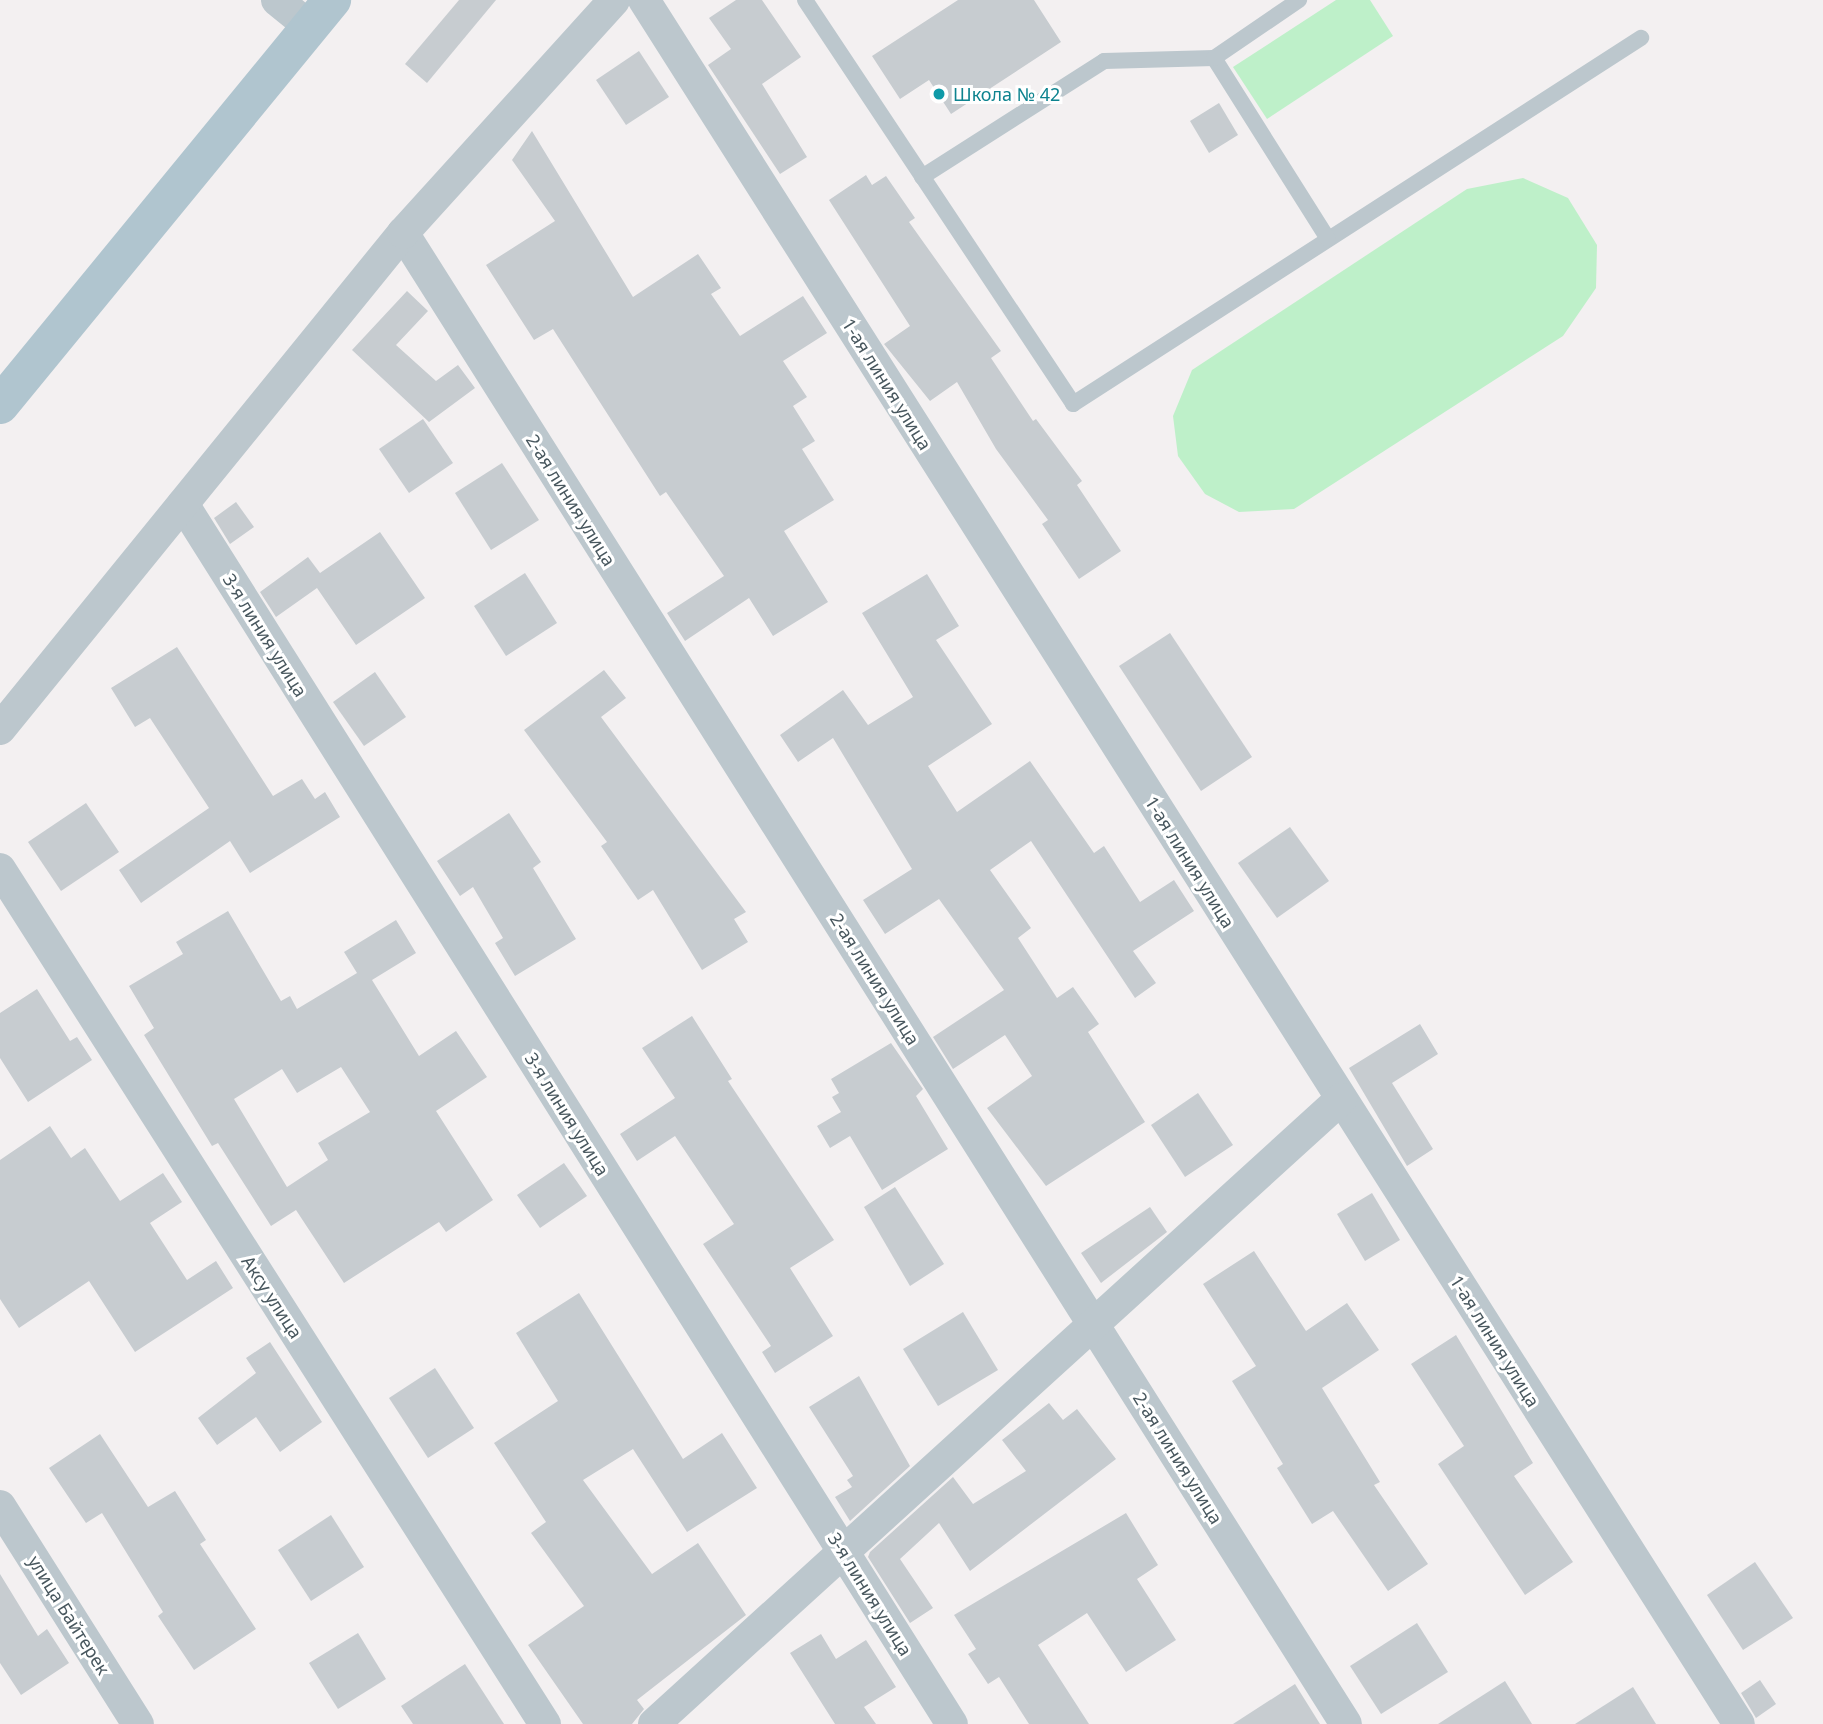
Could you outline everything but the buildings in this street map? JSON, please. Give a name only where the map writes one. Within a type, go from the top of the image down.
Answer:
[{"type":"main road","points":[[4,392],[321,13]]},
{"type":"street","points":[[277,0],[321,13]]},
{"type":"street","points":[[0,729],[403,233],[614,0]]},
{"type":"street","name":"1-ая линия улица","points":[[643,0],[1739,1724]]},
{"type":"street","name":"2-ая линия улица","points":[[403,233],[1346,1724]]},
{"type":"street","name":"3-я линия улица","points":[[183,504],[952,1724]]},
{"type":"street","name":"Аксу улица","points":[[0,869],[545,1724]]},
{"type":"street","points":[[654,1724],[1340,1099]]},
{"type":"street","name":"улица Байтерек","points":[[0,1506],[138,1724]]},
{"type":"lane","points":[[805,0],[1073,404],[1641,38]]},
{"type":"lane","points":[[922,177],[1104,61],[1214,58],[1299,0]]},
{"type":"lane","points":[[1214,58],[1328,239]]},
{"type":"green space","points":[[1336,0],[1370,0],[1393,36],[1267,119],[1233,67]]},
{"type":"green space","points":[[1523,178],[1568,198],[1597,245],[1596,288],[1563,336],[1294,509],[1239,512],[1205,494],[1178,456],[1173,416],[1192,370],[1467,189]]},
{"type":"place","name":"Школа № 42","points":[[939,94]]}]
